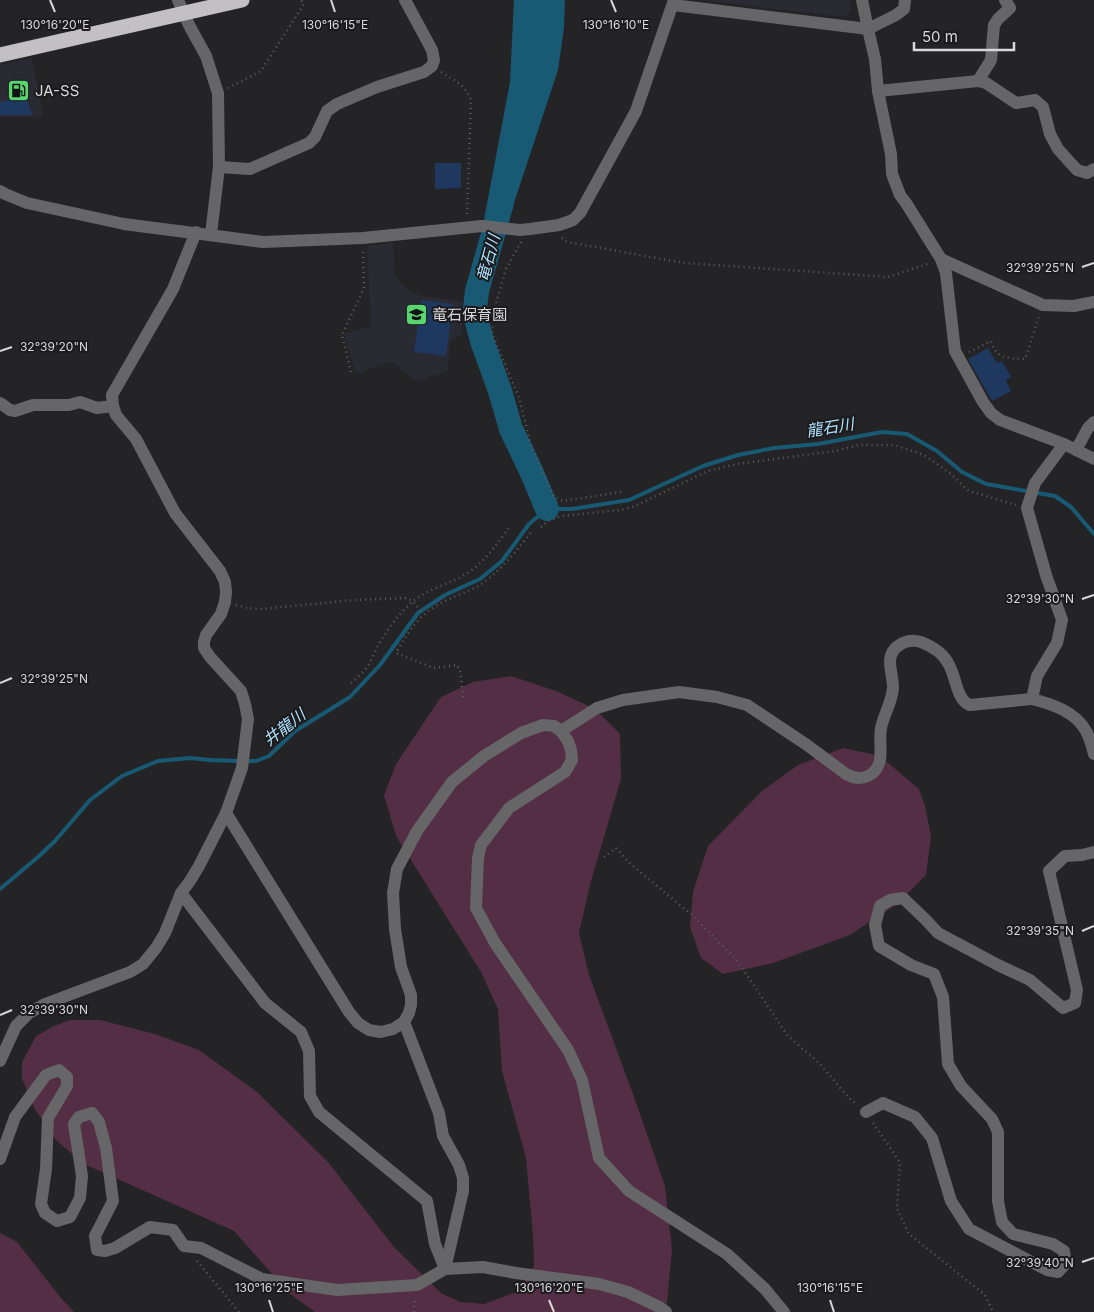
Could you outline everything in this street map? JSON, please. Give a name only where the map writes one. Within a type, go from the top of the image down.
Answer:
[{"type":"highway","points":[[0,54],[181,6],[242,0]]},
{"type":"street","points":[[218,167],[250,169],[309,143],[315,137],[327,111],[337,104],[377,87],[424,72],[432,66],[434,60],[432,50],[405,0]]},
{"type":"street","points":[[862,0],[875,59],[878,91],[891,154],[892,174],[900,195],[941,259],[946,273],[955,351],[991,414],[1000,420],[1064,444],[1094,459]]},
{"type":"street","points":[[0,191],[28,204],[124,224],[263,242],[363,238],[482,226],[525,230],[559,224],[573,220],[580,212],[636,111],[673,2],[868,29],[904,9],[905,0]]},
{"type":"street","points":[[978,81],[991,60],[994,25],[1010,8],[1005,0]]},
{"type":"street","points":[[181,6],[206,56],[218,93],[218,167],[211,234]]},
{"type":"street","points":[[878,91],[978,81],[986,83],[1016,103],[1035,100],[1043,107],[1050,134],[1058,149],[1077,170],[1087,173],[1094,169]]},
{"type":"street","points":[[0,1061],[16,1026],[28,1013],[45,1004],[130,972],[143,964],[156,948],[165,932],[181,893],[194,874],[226,813],[243,762],[248,719],[246,704],[241,691],[204,648],[206,635],[221,614],[225,602],[226,587],[220,571],[175,513],[136,439],[116,414],[112,395],[173,289],[196,232]]},
{"type":"street","points":[[941,259],[1043,305],[1074,306],[1094,302]]},
{"type":"street","points":[[0,403],[15,411],[33,405],[69,405],[80,402],[97,408],[113,406]]},
{"type":"street","points":[[1076,450],[1088,428],[1094,422]]},
{"type":"street","points":[[1032,699],[1037,676],[1056,643],[1062,620],[1046,575],[1029,504],[1035,483],[1064,444]]},
{"type":"street","points":[[561,731],[597,708],[623,700],[679,692],[717,697],[747,705],[852,778],[860,779],[874,772],[878,766],[880,760],[879,736],[891,699],[893,686],[890,660],[894,651],[902,643],[910,641],[921,642],[937,650],[948,662],[961,698],[966,704],[970,706],[1032,699],[1047,703],[1075,716],[1086,731],[1094,754]]},
{"type":"street","points":[[226,813],[349,1012],[358,1023],[369,1030],[381,1032],[393,1029],[404,1022],[410,1013],[412,1005],[411,995],[401,967],[395,929],[393,893],[397,869],[417,831],[452,782],[484,756],[521,733],[543,725],[554,726],[561,731],[568,741],[572,760],[565,772],[509,808],[481,845],[478,858],[476,908],[494,943],[568,1050],[582,1080],[598,1158],[629,1191],[727,1254],[765,1289],[784,1312]]},
{"type":"street","points":[[866,1112],[883,1103],[915,1117],[932,1138],[950,1201],[968,1229],[1047,1270],[1058,1272],[1066,1263],[1064,1251],[1053,1244],[1013,1234],[1002,1222],[998,1201],[998,1132],[992,1119],[961,1086],[948,1064],[943,997],[934,974],[911,965],[879,946],[875,925],[880,906],[890,900],[903,898],[938,933],[1030,980],[1063,1008],[1075,1003],[1077,990],[1049,871],[1065,856],[1094,852]]},
{"type":"street","points":[[181,893],[265,1003],[301,1032],[309,1051],[310,1096],[318,1112],[427,1201],[435,1244],[446,1269]]},
{"type":"street","points":[[404,1022],[439,1113],[444,1136],[459,1165],[463,1178],[463,1191],[446,1269]]},
{"type":"street","points":[[0,1159],[15,1117],[46,1075],[59,1070],[67,1077],[67,1086],[48,1118],[46,1169],[41,1204],[45,1214],[57,1221],[70,1217],[80,1198],[82,1176],[74,1124],[79,1117],[92,1113],[99,1122],[106,1148],[113,1201],[94,1236],[97,1250],[115,1248],[150,1227],[173,1230],[184,1246],[201,1248],[262,1280],[337,1290],[417,1285],[446,1269],[483,1267],[599,1284],[628,1292],[666,1312]]},
{"type":"path","points":[[218,93],[261,71],[304,4],[301,0]]},
{"type":"path","points":[[432,66],[464,86],[471,100],[467,227]]},
{"type":"path","points":[[559,224],[560,236],[567,242],[685,263],[888,277],[941,259]]},
{"type":"path","points":[[525,230],[506,270],[496,303],[492,333],[519,398],[532,448],[554,497],[563,500],[621,492]]},
{"type":"path","points":[[351,372],[342,336],[364,288],[363,238]]},
{"type":"path","points":[[959,358],[991,341],[993,349],[999,356],[1025,359],[1043,305]]},
{"type":"path","points":[[541,527],[548,521],[561,516],[620,510],[635,506],[708,471],[737,464],[835,451],[859,445],[894,445],[924,456],[951,474],[969,491],[1029,504]]},
{"type":"path","points":[[351,683],[367,668],[381,640],[396,619],[413,601],[461,577],[476,566],[493,550],[510,526]]},
{"type":"path","points":[[463,697],[460,671],[457,665],[434,668],[396,653],[422,614],[481,584],[512,556],[533,530]]},
{"type":"path","points":[[225,602],[247,608],[262,609],[405,598],[413,601],[422,614]]},
{"type":"path","points":[[604,857],[616,848],[628,862],[692,915],[738,962],[788,1036],[819,1063],[849,1098],[866,1112],[900,1162],[897,1209],[909,1234],[985,1294],[994,1312]]},
{"type":"path","points":[[184,1246],[239,1312]]},
{"type":"shaded area","points":[[710,0],[850,0],[851,10],[845,17]]},
{"type":"shaded area","name":"JA-SS","points":[[32,58],[43,115],[34,117],[0,117],[0,65]]},
{"type":"shaded area","name":"竜石保育園","points":[[393,243],[395,276],[412,294],[462,302],[462,334],[450,341],[448,371],[415,381],[391,361],[360,374],[355,371],[344,334],[371,326],[367,246]]},
{"type":"shaded area","points":[[511,676],[556,691],[595,709],[620,734],[621,779],[591,881],[579,933],[589,975],[665,1186],[672,1250],[666,1312],[315,1312],[289,1293],[234,1231],[84,1164],[56,1140],[34,1108],[22,1078],[22,1062],[36,1036],[70,1020],[100,1020],[155,1034],[199,1050],[257,1092],[328,1162],[394,1247],[441,1293],[460,1302],[484,1304],[519,1291],[534,1266],[533,1235],[526,1158],[502,1071],[498,1009],[481,972],[396,836],[384,795],[396,764],[441,697],[473,682]]},
{"type":"shaded area","points":[[843,748],[880,756],[919,789],[925,806],[931,836],[926,875],[897,904],[850,935],[773,963],[723,974],[701,958],[690,927],[693,892],[708,846],[762,791],[798,765]]},
{"type":"shaded area","points":[[0,1233],[17,1242],[74,1312],[0,1312]]},
{"type":"water","points":[[514,0],[565,0],[564,28],[558,70],[506,227],[483,225],[510,82]]},
{"type":"building","points":[[26,96],[32,115],[0,115],[0,102]]},
{"type":"building","points":[[435,163],[461,163],[461,188],[435,189]]},
{"type":"building","points":[[421,300],[453,304],[446,356],[414,352]]},
{"type":"building","points":[[988,348],[997,363],[1002,361],[1011,377],[1006,380],[1011,391],[992,401],[968,359]]},
{"type":"waterway","name":"竜石川","points":[[502,203],[477,291],[475,308],[477,322],[511,429],[547,509]]},
{"type":"waterway","name":"龍石川","points":[[246,761],[256,761],[269,756],[295,731],[350,697],[380,665],[418,613],[445,595],[480,579],[502,561],[529,524],[547,509],[572,509],[629,500],[703,466],[738,455],[774,448],[818,444],[882,432],[907,434],[937,451],[962,472],[986,484],[1055,496],[1071,507],[1094,534]]},
{"type":"waterway","name":"井龍川","points":[[0,889],[55,841],[90,800],[122,776],[158,761],[190,758],[239,761]]},
{"type":"place","name":"JA-SS","points":[[19,90]]},
{"type":"place","name":"竜石保育園","points":[[416,314]]}]
